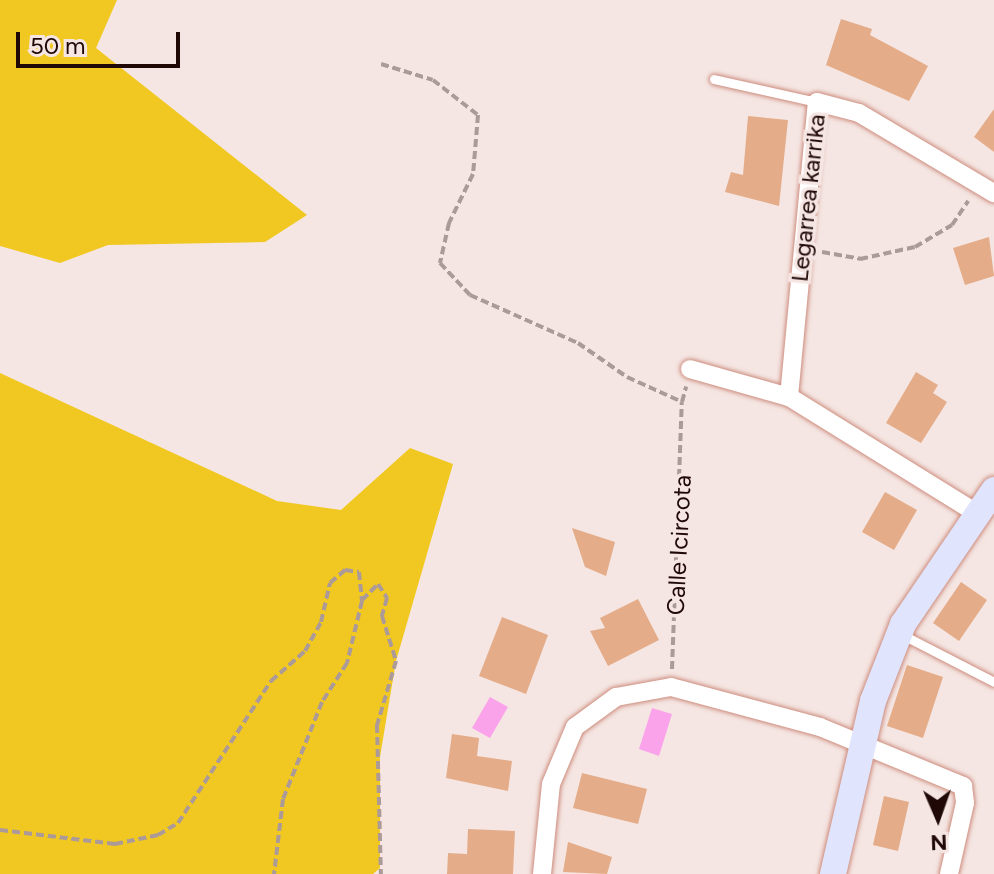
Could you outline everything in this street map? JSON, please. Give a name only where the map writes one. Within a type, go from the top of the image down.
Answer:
[{"type":"street","name":"Legarrea karrika","points":[[789,397],[817,102],[859,113],[986,189]]},
{"type":"street","points":[[690,369],[789,397],[978,514]]},
{"type":"street","points":[[833,874],[863,745],[900,633],[994,490]]},
{"type":"street","points":[[542,874],[551,784],[575,727],[616,697],[671,687],[820,727],[963,786],[965,803],[949,874]]},
{"type":"lane","points":[[714,79],[817,102]]},
{"type":"lane","points":[[900,633],[994,682]]},
{"type":"path","points":[[381,64],[433,80],[478,115],[473,174],[449,223],[440,263],[470,295],[578,343],[627,377],[682,402]]},
{"type":"path","points":[[803,249],[860,259],[915,247],[952,225],[986,189]]},
{"type":"path","name":"Calle Icircota","points":[[671,687],[682,402],[690,369]]},
{"type":"path","points":[[0,830],[115,844],[158,835],[178,823],[271,681],[305,651],[321,622],[330,583],[345,570],[359,572],[362,601],[347,663],[322,702],[283,799],[274,874]]},
{"type":"path","points":[[362,601],[378,584],[387,598],[382,616],[396,661],[377,725],[381,874]]},
{"type":"shaded area","points":[[0,0],[117,0],[96,48],[307,215],[265,242],[108,245],[60,263],[0,246]]},
{"type":"shaded area","points":[[0,373],[277,501],[341,510],[410,448],[453,464],[396,661],[380,757],[380,868],[373,874],[0,874]]},
{"type":"shaded area","points":[[490,697],[508,707],[490,738],[472,728]]},
{"type":"shaded area","points":[[652,708],[672,714],[659,756],[639,749]]},
{"type":"building","points":[[841,19],[872,29],[870,35],[928,66],[909,101],[826,65]]},
{"type":"building","points":[[994,109],[994,152],[974,137]]},
{"type":"building","points":[[748,116],[788,120],[779,206],[725,192],[731,172],[743,175]]},
{"type":"building","points":[[989,237],[994,276],[965,285],[953,248]]},
{"type":"building","points":[[916,372],[938,385],[933,393],[947,402],[921,443],[886,423]]},
{"type":"building","points":[[885,492],[917,510],[894,550],[862,532]]},
{"type":"building","points":[[572,528],[615,542],[606,576],[585,567]]},
{"type":"building","points":[[961,582],[987,600],[959,641],[933,623]]},
{"type":"building","points":[[638,599],[659,640],[608,666],[590,631],[605,628],[600,618]]},
{"type":"building","points":[[502,617],[548,635],[526,694],[479,676]]},
{"type":"building","points":[[907,665],[943,677],[923,738],[887,726]]},
{"type":"building","points":[[452,734],[479,738],[477,756],[512,761],[508,791],[446,778]]},
{"type":"building","points":[[582,773],[647,789],[638,824],[573,808]]},
{"type":"building","points":[[884,796],[909,802],[898,851],[873,845]]},
{"type":"building","points":[[468,829],[515,831],[513,874],[447,874],[448,853],[467,854]]},
{"type":"building","points":[[568,842],[612,857],[607,874],[563,872]]}]
